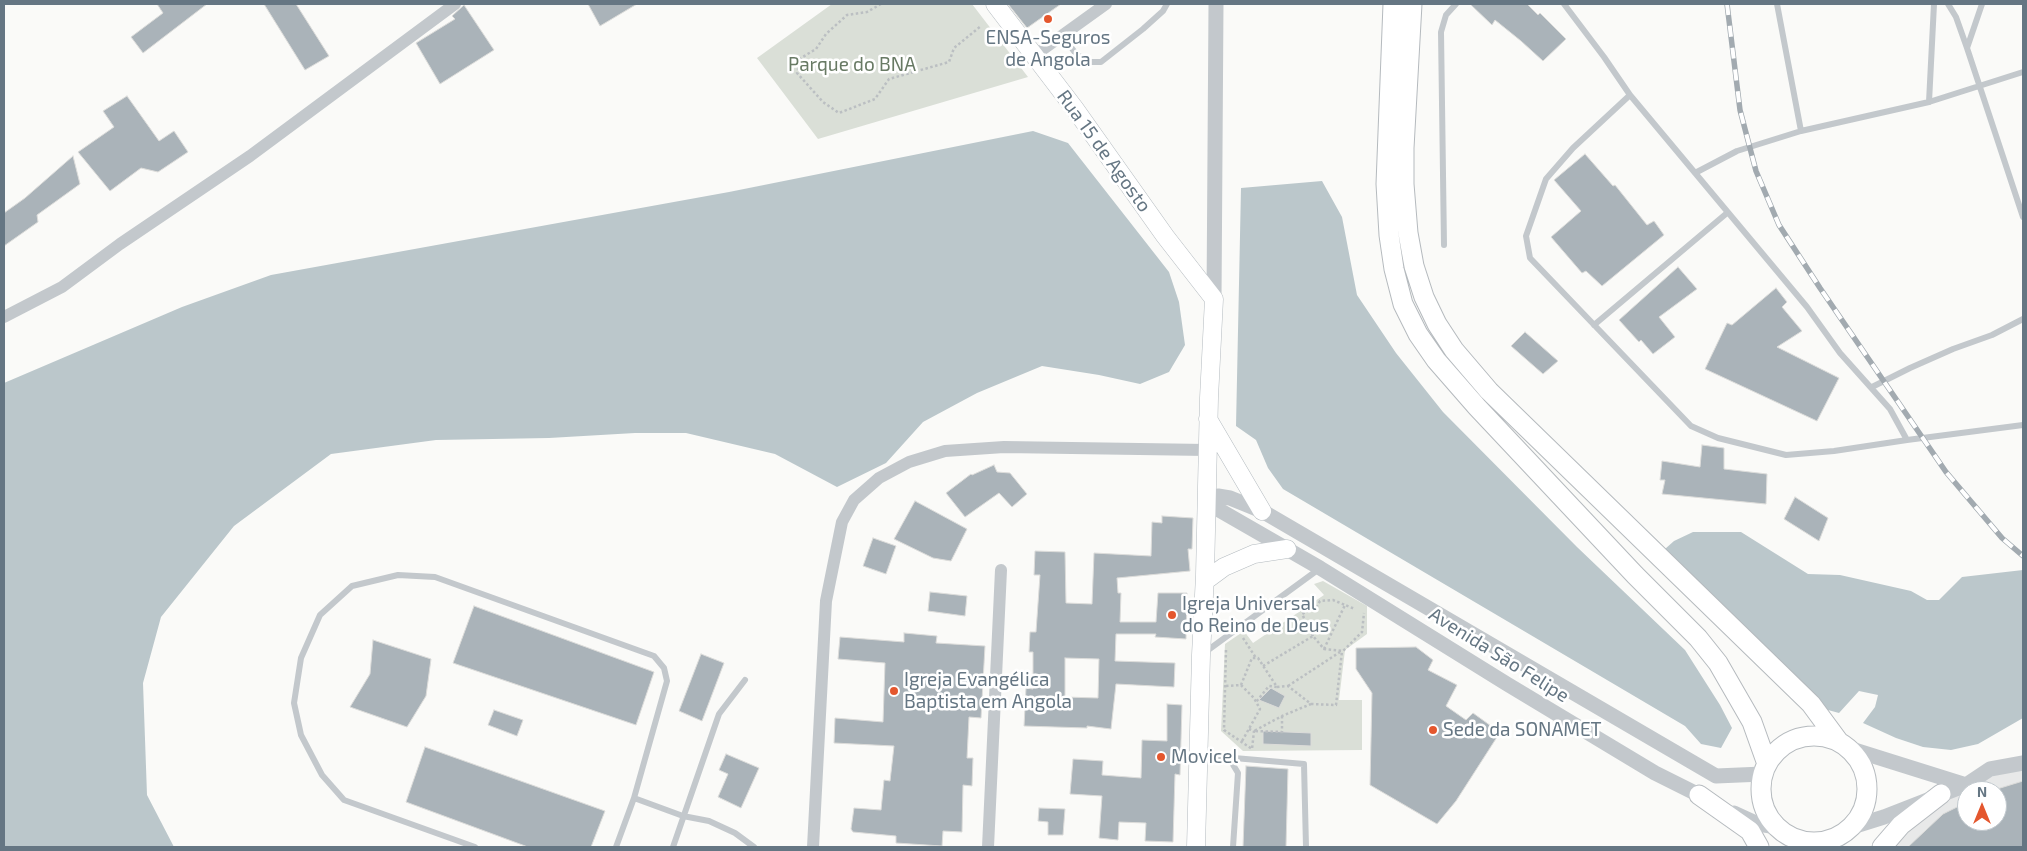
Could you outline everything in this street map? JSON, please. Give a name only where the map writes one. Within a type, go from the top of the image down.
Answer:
[{"type":"main road","name":"Rua 15 de Agosto","points":[[995,4],[1075,109],[1165,236],[1214,299]]},
{"type":"main road","points":[[1393,4],[1386,184],[1389,235],[1394,269],[1403,304],[1418,334],[1436,360],[1477,407],[1635,575],[1698,638],[1718,663],[1752,722],[1765,769]]},
{"type":"main road","points":[[1412,4],[1404,148],[1404,184],[1408,233],[1414,266],[1424,297],[1437,324],[1454,350],[1489,391],[1662,557],[1811,704],[1861,763],[1867,782],[1865,806],[1851,828],[1846,847]]},
{"type":"main road","points":[[1196,847],[1205,581],[1208,416],[1214,299]]},
{"type":"main road","points":[[1208,416],[1262,511]]},
{"type":"main road","points":[[1205,581],[1224,567],[1254,554],[1287,549]]},
{"type":"main road","points":[[1844,745],[1819,736],[1798,738],[1780,748],[1765,769],[1760,784],[1765,812],[1779,835],[1797,840],[1816,842],[1834,838],[1851,828]]},
{"type":"main road","points":[[1882,847],[1901,825],[1942,794]]},
{"type":"main road","points":[[1699,795],[1750,831],[1759,847]]},
{"type":"street","points":[[4,317],[62,288],[120,244],[250,156],[455,4]]},
{"type":"street","points":[[1035,55],[1106,4]]},
{"type":"street","points":[[1214,299],[1216,4]]},
{"type":"street","points":[[814,847],[826,601],[842,522],[854,500],[879,478],[909,462],[945,451],[1004,447],[1208,450]]},
{"type":"street","name":"Avenida São Felipe","points":[[1207,501],[1218,496],[1230,498],[1262,511],[1716,776],[1765,769]]},
{"type":"street","name":"Avenida São Felipe","points":[[1207,501],[1320,568],[1622,754],[1655,773],[1779,835]]},
{"type":"street","points":[[988,847],[1001,570]]},
{"type":"street","points":[[1844,745],[1957,782]]},
{"type":"street","points":[[1972,781],[1990,769],[2023,762]]},
{"type":"street","points":[[1851,828],[1957,788]]},
{"type":"lane","points":[[1062,36],[1076,54],[1089,62],[1101,62],[1163,12],[1167,4]]},
{"type":"lane","points":[[1444,245],[1441,32],[1446,15],[1456,4]]},
{"type":"lane","points":[[1564,4],[1630,94],[1807,307],[1840,353],[1890,409],[1907,440]]},
{"type":"lane","points":[[1777,4],[1801,131]]},
{"type":"lane","points":[[1929,102],[1934,4]]},
{"type":"lane","points":[[1948,4],[1956,17],[1981,87],[2023,217]]},
{"type":"lane","points":[[1967,48],[1982,4]]},
{"type":"lane","points":[[1695,173],[1737,151],[1801,131],[1929,102],[1981,87],[2023,72]]},
{"type":"lane","points":[[1630,94],[1573,148],[1546,179],[1526,236],[1530,258],[1691,426],[1718,438],[1786,455],[2023,425]]},
{"type":"lane","points":[[1594,324],[1727,213]]},
{"type":"lane","points":[[1872,387],[1953,349],[1992,335],[2023,319]]},
{"type":"lane","points":[[1201,655],[1320,568]]},
{"type":"lane","points":[[475,847],[344,800],[322,775],[301,734],[294,703],[301,658],[320,615],[352,586],[398,575],[435,577],[654,656],[664,668],[667,681],[634,798],[616,847]]},
{"type":"lane","points":[[673,847],[719,714],[745,680]]},
{"type":"lane","points":[[1199,755],[1304,764],[1306,847]]},
{"type":"lane","points":[[1229,758],[1238,773],[1234,847]]},
{"type":"lane","points":[[634,798],[683,816],[709,821],[735,833],[754,847]]},
{"type":"path","points":[[882,4],[867,12],[847,15],[826,34],[816,48],[801,58],[797,73],[822,102],[839,114],[875,99],[889,79],[949,62],[954,48],[981,26]]},
{"type":"path","points":[[1256,702],[1268,686],[1288,686],[1342,651],[1362,632],[1364,612],[1333,600],[1320,601],[1316,606],[1302,614],[1313,636],[1324,649],[1342,651]]},
{"type":"path","points":[[1324,649],[1345,605]]},
{"type":"path","points":[[1263,666],[1313,636]]},
{"type":"path","points":[[1242,637],[1277,687]]},
{"type":"path","points":[[1226,643],[1224,730],[1252,749],[1254,731]]},
{"type":"path","points":[[1254,731],[1282,716],[1311,704],[1336,705],[1342,651]]},
{"type":"path","points":[[1241,685],[1252,658],[1256,658]]},
{"type":"path","points":[[1226,686],[1241,685]]},
{"type":"path","points":[[1241,685],[1256,702],[1260,710],[1241,743]]},
{"type":"path","points":[[1288,686],[1311,704]]},
{"type":"path","points":[[1249,729],[1254,731],[1282,732],[1282,716]]},
{"type":"shaded area","points":[[1033,131],[1068,143],[1169,272],[1179,302],[1185,345],[1169,372],[1140,384],[1042,366],[977,393],[923,422],[886,463],[837,487],[775,454],[686,433],[436,440],[331,454],[234,526],[161,617],[143,683],[147,795],[174,847],[4,847],[4,383],[182,307],[271,275],[729,192]]},
{"type":"shaded area","points":[[1322,181],[1342,217],[1357,295],[1396,353],[1443,412],[1577,547],[1685,650],[1720,705],[1732,728],[1721,748],[1701,744],[1685,726],[1283,489],[1268,468],[1256,440],[1236,426],[1241,188]]},
{"type":"shaded area","points":[[1693,532],[1741,532],[1808,574],[1840,575],[1911,591],[1927,600],[1939,600],[1962,577],[2023,570],[2023,718],[1978,744],[1951,750],[1923,747],[1896,738],[1863,723],[1875,707],[1878,695],[1859,691],[1839,713],[1828,710],[1665,549],[1674,541]]},
{"type":"shaded area","points":[[2023,763],[2023,847],[1882,847],[1941,794],[1957,788],[1957,831],[2007,831],[2007,781],[1975,781]]},
{"type":"green space","name":"Parque do BNA","points":[[832,4],[972,4],[1028,77],[818,139],[757,58]]},
{"type":"green space","points":[[1323,581],[1367,606],[1367,634],[1345,650],[1339,700],[1362,700],[1362,750],[1243,751],[1221,731],[1225,644],[1244,631],[1253,643],[1324,595],[1314,584]]},
{"type":"building","points":[[157,4],[207,4],[143,53],[131,37],[163,13]]},
{"type":"building","points":[[264,4],[296,4],[329,56],[305,70]]},
{"type":"building","points":[[588,4],[637,4],[600,26]]},
{"type":"building","points":[[1008,4],[1061,4],[1027,28]]},
{"type":"building","points":[[1470,4],[1527,4],[1538,15],[1540,13],[1566,39],[1543,61],[1495,20],[1492,25]]},
{"type":"building","points":[[464,5],[494,50],[440,84],[416,43],[455,19],[452,16]]},
{"type":"building","points":[[127,96],[159,141],[174,131],[188,152],[158,172],[141,168],[110,191],[78,152],[114,127],[103,111]]},
{"type":"building","points":[[1585,154],[1613,186],[1615,185],[1647,225],[1654,221],[1664,235],[1602,286],[1586,271],[1582,273],[1551,237],[1581,211],[1554,180]]},
{"type":"building","points":[[73,156],[80,184],[37,215],[38,222],[4,246],[4,213],[25,198]]},
{"type":"building","points":[[1678,267],[1697,289],[1659,317],[1675,337],[1653,354],[1619,320]]},
{"type":"building","points":[[1776,288],[1787,302],[1782,307],[1802,331],[1777,347],[1839,378],[1817,421],[1705,369],[1727,323],[1732,325]]},
{"type":"building","points":[[1525,332],[1558,361],[1543,374],[1511,346]]},
{"type":"building","points":[[1702,445],[1724,448],[1724,469],[1767,474],[1766,504],[1662,494],[1665,480],[1660,480],[1662,461],[1700,467]]},
{"type":"building","points":[[994,465],[997,472],[1010,473],[1027,494],[1012,507],[999,493],[965,517],[946,493],[971,474]]},
{"type":"building","points":[[1795,497],[1828,518],[1819,541],[1784,519]]},
{"type":"building","points":[[915,501],[967,529],[951,561],[933,558],[894,539]]},
{"type":"building","points":[[1162,516],[1193,518],[1192,549],[1188,549],[1190,571],[1117,578],[1118,593],[1121,593],[1120,622],[1156,622],[1158,593],[1187,593],[1186,639],[1155,637],[1156,634],[1116,634],[1115,661],[1175,663],[1174,687],[1116,684],[1111,729],[1087,726],[1087,728],[1024,726],[1026,688],[1033,689],[1033,652],[1029,652],[1030,632],[1036,632],[1040,575],[1034,575],[1035,551],[1065,552],[1066,603],[1092,604],[1094,553],[1151,556],[1152,522],[1162,523]],"holes":[[[1065,658],[1099,659],[1098,698],[1065,697]]]},
{"type":"building","points":[[873,538],[896,546],[886,574],[863,566]]},
{"type":"building","points":[[930,592],[967,596],[965,616],[928,611]]},
{"type":"building","points":[[474,606],[654,672],[636,725],[453,663]]},
{"type":"building","points":[[904,633],[937,636],[936,643],[985,646],[981,718],[969,717],[967,758],[973,758],[972,786],[963,785],[962,832],[943,831],[942,846],[896,843],[896,836],[853,832],[851,829],[854,808],[881,810],[884,780],[890,781],[894,746],[834,743],[835,718],[883,722],[885,663],[838,659],[840,637],[904,642]]},
{"type":"building","points":[[373,640],[431,659],[426,696],[407,727],[350,707],[370,674]]},
{"type":"building","name":"Sede da SONAMET","points":[[1416,647],[1433,660],[1428,670],[1457,685],[1446,706],[1466,720],[1473,713],[1499,734],[1456,801],[1437,824],[1370,785],[1372,693],[1356,669],[1356,648]]},
{"type":"building","points":[[701,654],[724,663],[702,721],[679,711]]},
{"type":"building","points":[[1271,688],[1285,696],[1279,708],[1259,700]]},
{"type":"building","points":[[1167,704],[1182,705],[1180,775],[1175,774],[1173,842],[1145,841],[1146,823],[1119,822],[1118,840],[1099,838],[1102,796],[1070,794],[1073,759],[1103,761],[1102,775],[1141,778],[1142,740],[1167,741]]},
{"type":"building","points":[[494,710],[523,720],[517,736],[488,725]]},
{"type":"building","points":[[1263,731],[1311,733],[1311,746],[1263,744]]},
{"type":"building","points":[[425,747],[605,811],[591,847],[528,847],[406,802]]},
{"type":"building","points":[[726,754],[759,768],[741,808],[718,797],[728,774],[719,770]]},
{"type":"building","points":[[1246,766],[1288,769],[1286,847],[1243,847]]},
{"type":"building","points":[[2023,781],[2023,847],[1908,847],[1943,814],[1957,807],[1957,831],[2007,831],[2007,786]]},
{"type":"building","points":[[1039,808],[1065,809],[1063,835],[1048,835],[1048,822],[1038,821]]},
{"type":"railway","points":[[1727,4],[1740,110],[1756,171],[1779,225],[1946,472],[2002,538],[2023,556]]},
{"type":"place","name":"ENSA-Seguros de Angola","points":[[1048,19]]},
{"type":"place","name":"Igreja Universal do Reino de Deus","points":[[1172,615]]},
{"type":"place","name":"Igreja Evangélica Baptista em Angola","points":[[894,691]]},
{"type":"place","name":"Sede da SONAMET","points":[[1433,730]]},
{"type":"place","name":"Movicel","points":[[1161,757]]}]
